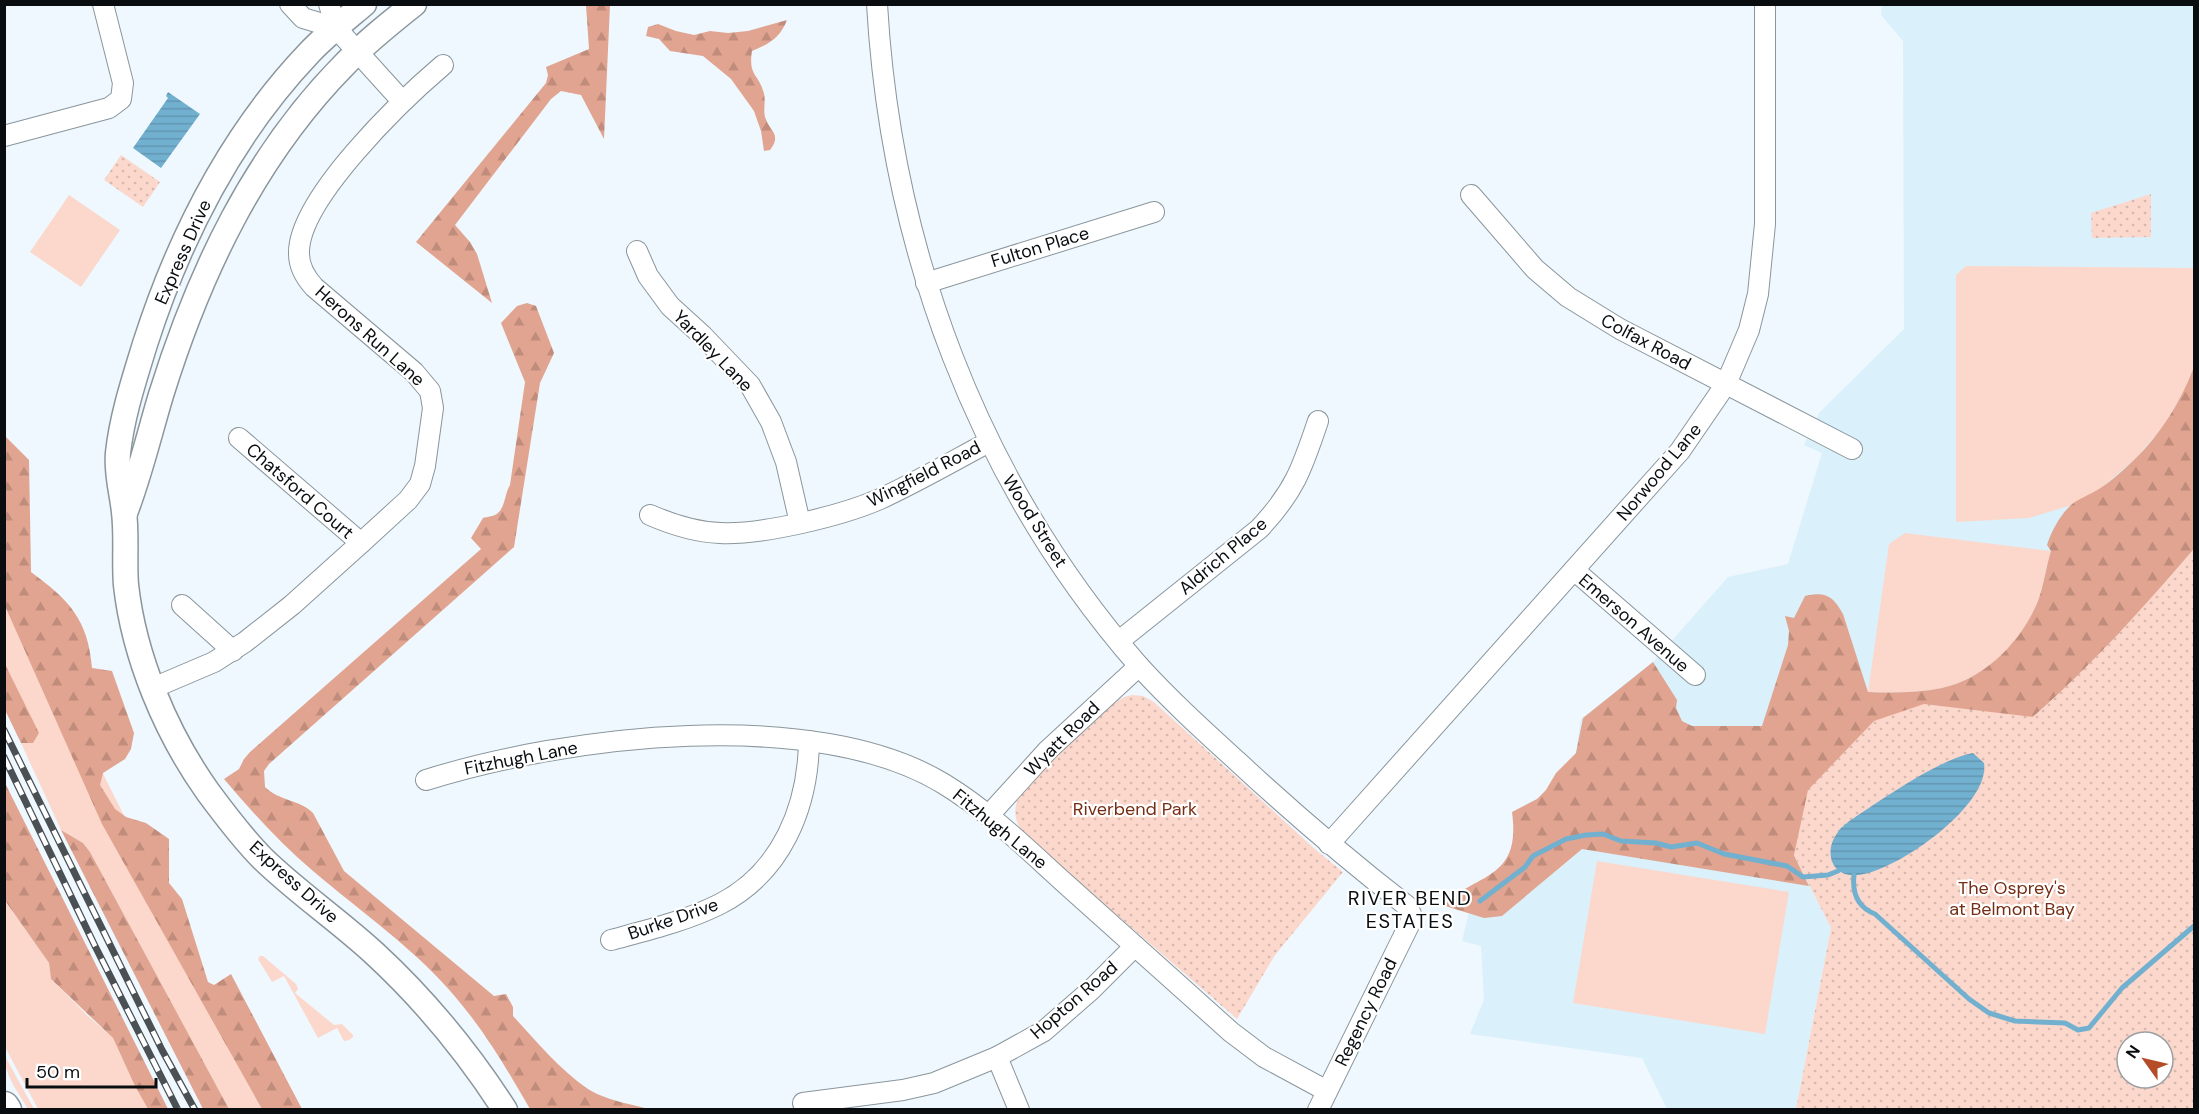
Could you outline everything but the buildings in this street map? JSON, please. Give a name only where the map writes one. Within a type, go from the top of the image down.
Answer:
[{"type":"street","points":[[4,136],[109,108],[121,99],[123,83],[103,4]]},
{"type":"street","points":[[290,4],[303,18],[336,28]]},
{"type":"street","points":[[330,4],[336,28],[402,101]]},
{"type":"street","name":"Express Drive","points":[[364,4],[310,52],[245,135],[216,180],[176,261],[132,384],[123,422],[117,467],[124,515],[129,602],[136,635],[153,688],[188,760],[207,790],[263,859],[371,950],[410,987],[446,1027],[479,1070],[505,1110]]},
{"type":"street","name":"Express Drive","points":[[124,515],[139,476],[161,396],[177,350],[222,238],[236,210],[273,150],[334,75],[357,52],[414,4]]},
{"type":"street","name":"Wood Street","points":[[877,4],[880,55],[894,156],[926,283],[951,357],[989,441],[1029,516],[1051,550],[1139,666],[1193,721],[1329,844],[1407,906],[1411,914]]},
{"type":"street","name":"Norwood Lane","points":[[1329,844],[1680,451],[1726,384],[1749,330],[1758,294],[1764,251],[1765,4]]},
{"type":"street","name":"Herons Run Lane","points":[[153,688],[188,675],[233,651],[292,605],[408,500],[420,484],[434,408],[430,391],[414,372],[314,287],[303,272],[299,253],[307,222],[331,183],[402,101],[443,65]]},
{"type":"street","name":"Colfax Road","points":[[1471,195],[1535,269],[1568,297],[1620,329],[1852,449]]},
{"type":"street","name":"Fulton Place","points":[[926,283],[1154,212]]},
{"type":"street","name":"Yardley Lane","points":[[637,251],[648,276],[670,306],[703,336],[750,385],[771,422],[786,462],[800,523]]},
{"type":"street","name":"Aldrich Place","points":[[1119,641],[1259,529],[1278,509],[1301,471],[1318,421]]},
{"type":"street","name":"Chatsford Court","points":[[239,438],[361,543]]},
{"type":"street","name":"Wingfield Road","points":[[650,515],[674,525],[720,533],[800,523],[879,499],[989,441]]},
{"type":"street","name":"Emerson Avenue","points":[[1574,570],[1695,675]]},
{"type":"street","points":[[182,605],[233,651]]},
{"type":"street","name":"Wyatt Road","points":[[989,815],[1048,750],[1139,666]]},
{"type":"street","name":"Fitzhugh Lane","points":[[426,780],[514,757],[576,747],[627,741],[703,737],[809,741],[850,747],[899,762],[943,784],[989,815],[1246,1044],[1294,1075],[1327,1091]]},
{"type":"street","name":"Burke Drive","points":[[612,940],[665,925],[706,910],[739,892],[759,876],[783,846],[796,819],[805,791],[809,741]]},
{"type":"street","name":"Regency Road","points":[[1318,1110],[1410,923],[1411,914]]},
{"type":"street","name":"Hopton Road","points":[[803,1103],[903,1090],[934,1083],[997,1057],[1044,1030],[1091,990],[1135,946]]},
{"type":"street","points":[[997,1057],[1019,1110]]},
{"type":"shaded area","points":[[1882,5],[2194,5],[2194,549],[1794,855],[1831,928],[1796,1109],[1667,1109],[1642,1058],[1470,1034],[1484,1000],[1481,946],[1462,941],[1470,908],[1566,815],[1581,719],[1653,662],[1728,577],[1788,564],[1822,453],[1804,445],[1819,413],[1904,329],[1903,41],[1881,15]]},
{"type":"green space","points":[[586,5],[610,5],[604,139],[581,95],[561,91],[551,99],[455,225],[477,254],[492,303],[416,242],[546,83],[548,75],[546,67],[589,49]]},
{"type":"green space","points":[[787,20],[773,40],[752,51],[751,66],[762,87],[765,97],[765,117],[775,136],[770,150],[764,151],[761,131],[754,111],[731,79],[703,56],[670,51],[659,39],[646,36],[648,27],[658,24],[694,35],[710,31],[728,33],[748,31]]},
{"type":"green space","points":[[121,155],[160,182],[143,207],[104,180]]},
{"type":"green space","points":[[2151,194],[2151,237],[2092,238],[2091,213]]},
{"type":"green space","points":[[69,195],[120,230],[81,287],[30,252]]},
{"type":"green space","points":[[1966,266],[2194,268],[2194,367],[2185,391],[2162,428],[2136,458],[2099,490],[2072,505],[2029,518],[1956,522],[1956,275]]},
{"type":"green space","points":[[527,303],[536,306],[554,353],[540,383],[514,547],[269,764],[264,771],[265,787],[313,813],[344,871],[494,996],[506,994],[513,1007],[513,1016],[567,1073],[601,1096],[650,1109],[530,1109],[487,1039],[468,1012],[442,982],[407,948],[289,849],[224,779],[239,769],[250,752],[481,549],[471,538],[483,518],[498,513],[504,504],[510,485],[525,382],[501,323],[517,306]]},
{"type":"green space","points":[[2194,367],[2194,549],[2135,618],[2072,682],[2033,717],[1794,855],[1809,886],[1582,849],[1502,916],[1484,918],[1442,905],[1495,871],[1504,862],[1510,850],[1513,834],[1512,812],[1537,799],[1546,790],[1556,773],[1576,753],[1583,718],[1653,662],[1677,700],[1676,708],[1682,721],[1692,726],[1762,726],[1788,645],[1789,631],[1785,616],[1794,618],[1805,596],[1818,594],[1832,599],[1843,614],[1868,692],[1905,692],[1942,688],[1973,676],[1987,667],[2012,644],[2031,616],[2040,595],[2051,551],[2047,545],[2053,529],[2071,505],[2108,482],[2144,450],[2169,416]]},
{"type":"green space","points":[[4,435],[29,460],[31,572],[66,602],[81,623],[90,651],[92,668],[112,671],[134,733],[131,749],[125,759],[103,773],[100,785],[115,809],[126,817],[146,823],[169,839],[169,883],[182,899],[208,982],[214,985],[231,974],[302,1109],[262,1109],[102,824],[5,606]]},
{"type":"green space","points":[[1905,533],[2051,551],[2040,595],[2031,616],[2012,644],[1987,667],[1958,683],[1942,688],[1905,692],[1868,692],[1889,544]]},
{"type":"green space","name":"The Osprey's at Belmont Bay","points":[[2194,549],[2194,1109],[1796,1109],[1831,928],[1794,855],[1808,790],[1874,721],[1924,704],[2033,717],[2096,657]]},
{"type":"green space","points":[[4,576],[271,1109],[229,1109],[90,852],[83,843],[61,830],[21,743],[33,743],[5,664]]},
{"type":"green space","points":[[5,664],[39,733],[33,743],[21,743],[5,710]]},
{"type":"green space","name":"Riverbend Park","points":[[1132,695],[1143,696],[1154,702],[1343,872],[1275,955],[1237,1019],[1028,838],[1016,819],[1016,805],[1021,795],[1045,767],[1116,702]]},
{"type":"green space","points":[[4,783],[168,1109],[148,1109],[113,1038],[51,979],[49,963],[6,902]]},
{"type":"green space","points":[[61,830],[83,843],[90,852],[229,1109],[203,1109]]},
{"type":"green space","points":[[4,857],[6,902],[49,963],[51,979],[113,1038],[134,1084],[149,1109],[38,1109],[5,1047]]},
{"type":"green space","points":[[1597,861],[1789,892],[1765,1034],[1573,1003]]},
{"type":"green space","points":[[263,956],[296,984],[298,989],[295,993],[334,1025],[342,1024],[353,1037],[344,1041],[337,1028],[318,1038],[284,976],[272,982],[258,959]]},
{"type":"green space","points":[[5,1056],[34,1109],[28,1109],[13,1084],[5,1063]]},
{"type":"water","points":[[168,92],[200,114],[161,168],[133,148],[168,98],[166,96]]},
{"type":"water","points":[[1973,753],[1984,763],[1982,780],[1973,798],[1938,834],[1895,862],[1875,871],[1849,875],[1836,868],[1831,855],[1833,839],[1848,822],[1926,772]]},
{"type":"waterway","points":[[1480,901],[1525,867],[1533,856],[1566,839],[1586,835],[1603,834],[1621,841],[1656,843],[1671,847],[1697,843],[1724,854],[1787,866],[1803,877],[1828,875],[1838,871]]},
{"type":"waterway","points":[[1854,875],[1855,893],[1864,907],[1875,914],[1969,999],[1989,1013],[2015,1021],[2065,1023],[2078,1030],[2089,1028],[2122,988],[2194,926]]},
{"type":"railway","points":[[4,730],[162,1050],[195,1110]]},
{"type":"railway","points":[[4,757],[95,946],[178,1110]]},
{"type":"district","name":"RIVER BEND ESTATES","points":[[1410,910]]}]
